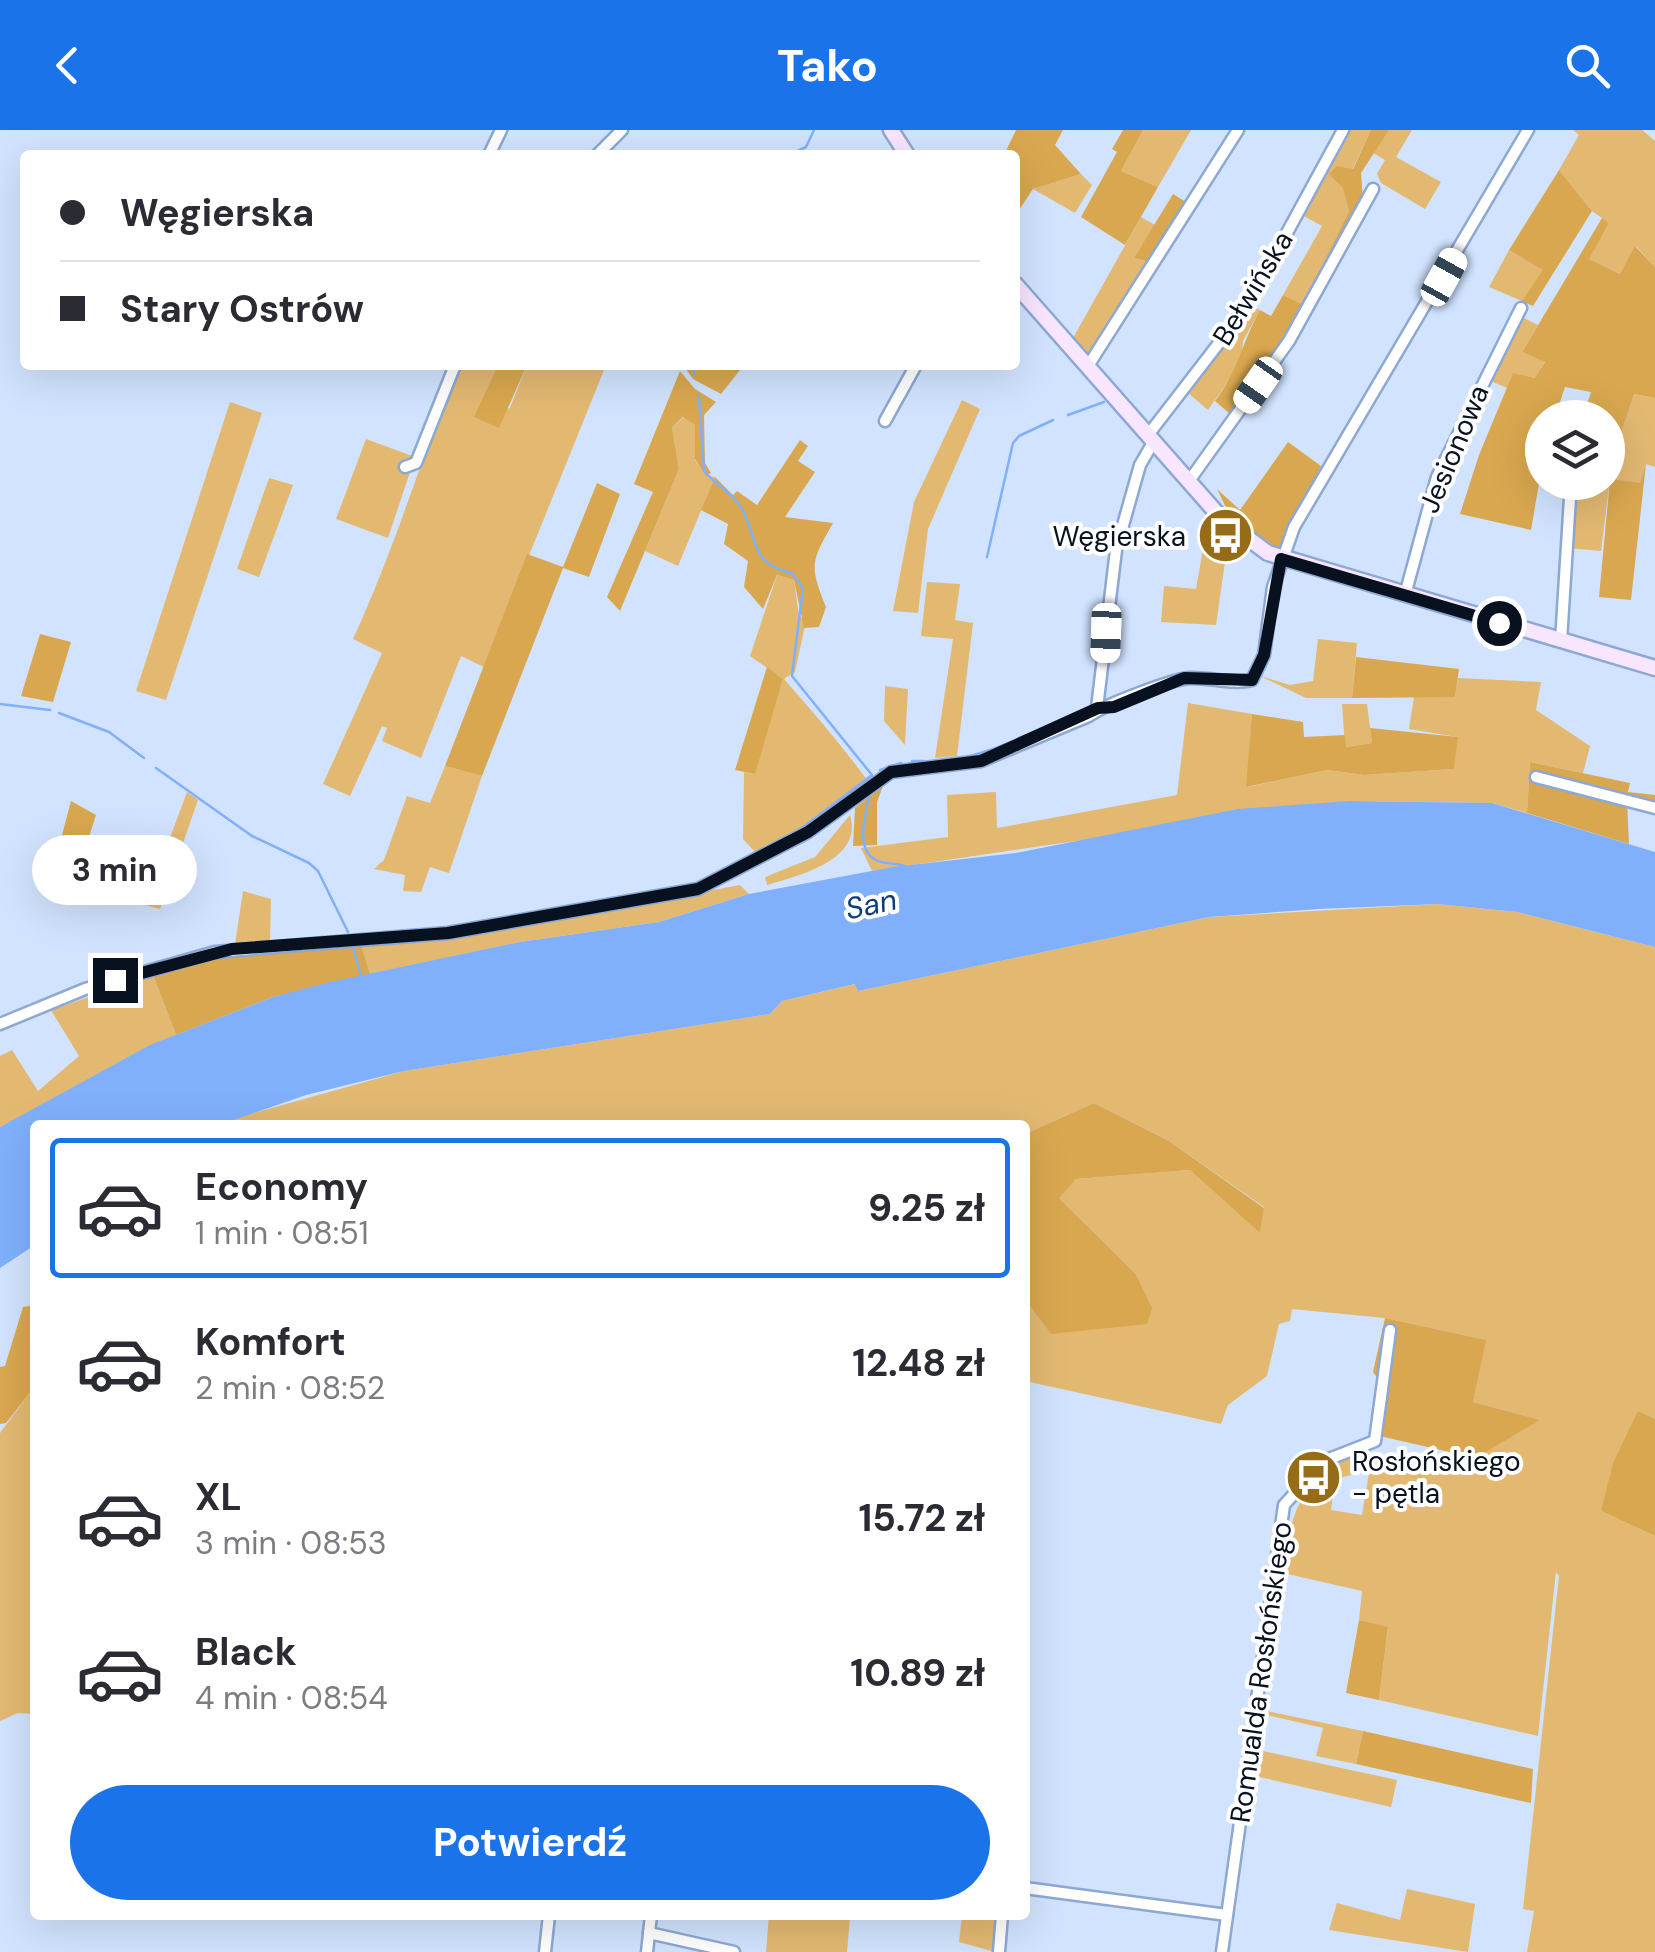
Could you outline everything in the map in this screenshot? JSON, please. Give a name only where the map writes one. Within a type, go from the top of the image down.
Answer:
[{"type":"main road","points":[[1020,290],[1236,532],[1281,559],[1655,668]]},
{"type":"street","points":[[602,150],[622,130]]},
{"type":"street","points":[[1088,366],[1238,130]]},
{"type":"street","name":"Bełwińska","points":[[1098,708],[1116,550],[1140,464],[1151,438],[1246,308],[1342,130]]},
{"type":"street","points":[[0,1024],[85,990],[214,952],[448,933],[708,886],[808,832],[891,772],[981,761],[1098,708],[1114,707],[1184,678],[1237,682],[1256,676],[1266,647],[1281,559],[1324,472],[1425,312],[1528,130]]},
{"type":"street","points":[[1189,482],[1289,340],[1373,189]]},
{"type":"street","name":"Jesionowa","points":[[1404,596],[1437,477],[1521,308]]},
{"type":"street","points":[[406,467],[416,463],[453,370]]},
{"type":"street","points":[[885,421],[913,370]]},
{"type":"street","points":[[1561,641],[1570,500]]},
{"type":"street","points":[[1536,777],[1655,808]]},
{"type":"street","name":"Romualda Rosłońskiego","points":[[1222,1952],[1284,1504],[1324,1461],[1375,1442],[1390,1330]]},
{"type":"street","points":[[1030,1889],[1227,1915]]},
{"type":"street","points":[[544,1952],[547,1920]]},
{"type":"street","points":[[647,1952],[650,1920]]},
{"type":"street","points":[[999,1952],[1002,1920]]},
{"type":"street","points":[[649,1933],[734,1952]]},
{"type":"shaded area","points":[[1016,130],[1063,130],[1055,145],[1081,174],[1033,189],[1020,208],[1020,150],[1006,150]]},
{"type":"shaded area","points":[[1123,130],[1143,130],[1121,171],[1158,187],[1125,245],[1081,217],[1117,152],[1112,149]]},
{"type":"shaded area","points":[[1143,130],[1191,130],[1158,187],[1121,171]]},
{"type":"shaded area","points":[[1345,130],[1371,130],[1352,170],[1344,167],[1349,211],[1303,306],[1283,295],[1322,226],[1300,214]]},
{"type":"shaded area","points":[[1371,130],[1389,130],[1361,173],[1363,199],[1287,335],[1230,414],[1215,401],[1254,322],[1260,310],[1271,316],[1283,295],[1303,305],[1349,211],[1343,188],[1329,174],[1337,166],[1353,169]]},
{"type":"shaded area","points":[[1389,130],[1412,130],[1396,157],[1441,182],[1425,209],[1381,183],[1377,174],[1385,160],[1373,153]]},
{"type":"shaded area","points":[[1573,130],[1642,130],[1655,141],[1655,267],[1636,246],[1620,274],[1588,259],[1609,223],[1592,211],[1559,170],[1579,135]]},
{"type":"shaded area","points":[[1559,170],[1592,211],[1533,306],[1522,301],[1543,270],[1509,250]]},
{"type":"shaded area","points":[[1081,174],[1092,185],[1075,213],[1033,189]]},
{"type":"shaded area","points":[[1173,194],[1189,204],[1153,263],[1134,258]]},
{"type":"shaded area","points":[[1141,217],[1155,225],[1134,258],[1153,263],[1089,356],[1073,338]]},
{"type":"shaded area","points":[[1602,218],[1609,223],[1589,259],[1620,274],[1635,246],[1655,267],[1655,398],[1634,394],[1625,422],[1625,400],[1588,400],[1591,392],[1565,387],[1561,400],[1525,400],[1525,500],[1536,500],[1531,530],[1460,514],[1513,373],[1535,378],[1545,362],[1522,352]]},
{"type":"shaded area","points":[[1509,250],[1544,270],[1522,301],[1489,287]]},
{"type":"shaded area","points":[[1251,306],[1260,310],[1243,341],[1241,363],[1208,410],[1188,393]]},
{"type":"shaded area","points":[[1520,316],[1538,325],[1522,352],[1545,361],[1536,378],[1513,374],[1507,388],[1486,379]]},
{"type":"shaded area","points":[[456,370],[496,370],[475,417],[510,408],[525,370],[604,370],[484,667],[461,656],[421,758],[382,741],[387,728],[382,726],[350,796],[323,784],[382,653],[353,639],[382,572]]},
{"type":"shaded area","points":[[496,370],[525,370],[499,428],[474,417]]},
{"type":"shaded area","points":[[687,370],[740,370],[721,394],[693,379]]},
{"type":"shaded area","points":[[680,371],[695,389],[716,402],[704,415],[705,463],[711,473],[706,476],[695,459],[695,425],[683,417],[672,427],[679,469],[620,611],[607,597],[653,492],[634,484]]},
{"type":"shaded area","points":[[1634,394],[1655,398],[1655,467],[1646,464],[1640,484],[1625,482],[1625,422]]},
{"type":"shaded area","points":[[962,400],[980,409],[928,529],[918,613],[893,611],[914,502]]},
{"type":"shaded area","points":[[230,402],[262,413],[166,700],[136,691]]},
{"type":"shaded area","points":[[684,417],[695,425],[695,460],[706,475],[715,477],[678,566],[645,551],[679,469],[672,427]]},
{"type":"shaded area","points":[[366,439],[415,457],[388,538],[336,519]]},
{"type":"shaded area","points":[[800,440],[808,446],[798,461],[815,472],[785,517],[833,523],[815,564],[826,607],[819,627],[804,628],[794,580],[777,575],[763,609],[744,587],[748,561],[724,544],[728,524],[701,510],[715,477],[733,495],[737,491],[757,505]]},
{"type":"shaded area","points":[[1288,442],[1321,466],[1279,549],[1230,516],[1217,489],[1240,510]]},
{"type":"shaded area","points":[[1646,464],[1631,600],[1599,597],[1608,500],[1625,500],[1625,481],[1640,483]]},
{"type":"shaded area","points":[[269,478],[293,485],[259,577],[237,569]]},
{"type":"shaded area","points":[[597,483],[620,494],[589,577],[563,568],[482,776],[445,766],[527,554],[563,567]]},
{"type":"shaded area","points":[[1573,500],[1607,500],[1601,551],[1568,548]]},
{"type":"shaded area","points":[[1207,526],[1228,541],[1216,625],[1161,622],[1164,586],[1196,589]]},
{"type":"shaded area","points":[[777,575],[794,580],[799,616],[806,621],[795,672],[784,679],[868,781],[806,829],[758,855],[743,839],[744,772],[754,774],[783,679],[750,656]]},
{"type":"shaded area","points":[[927,582],[960,584],[955,620],[973,623],[957,756],[935,758],[953,639],[921,636]]},
{"type":"shaded area","points":[[40,634],[71,642],[53,702],[21,696]]},
{"type":"shaded area","points":[[1318,639],[1357,643],[1352,698],[1306,698],[1260,676],[1290,685],[1313,681]]},
{"type":"shaded area","points":[[1356,657],[1459,669],[1455,697],[1352,698]]},
{"type":"shaded area","points":[[767,667],[783,679],[755,774],[735,770]]},
{"type":"shaded area","points":[[1458,678],[1541,682],[1536,710],[1590,746],[1583,773],[1530,762],[1527,813],[1492,803],[1349,801],[872,871],[861,848],[948,837],[947,795],[996,792],[997,828],[1177,795],[1188,703],[1252,714],[1247,787],[1327,770],[1364,775],[1454,769],[1457,737],[1409,729],[1414,697],[1455,697]]},
{"type":"shaded area","points":[[885,686],[908,689],[905,745],[884,721]]},
{"type":"shaded area","points":[[1342,704],[1367,704],[1372,743],[1345,747]]},
{"type":"shaded area","points":[[1252,714],[1303,722],[1304,737],[1345,735],[1346,747],[1372,743],[1370,728],[1458,737],[1454,769],[1364,775],[1327,770],[1246,787]]},
{"type":"shaded area","points":[[1530,762],[1630,783],[1628,792],[1655,795],[1655,805],[1627,800],[1629,844],[1527,813]]},
{"type":"shaded area","points":[[445,766],[482,776],[449,873],[430,867],[421,892],[403,891],[405,875],[374,869],[384,860],[407,796],[430,803]]},
{"type":"shaded area","points":[[883,786],[877,802],[877,845],[853,846],[855,808]]},
{"type":"shaded area","points":[[187,792],[198,800],[160,909],[145,905]]},
{"type":"shaded area","points":[[71,801],[96,815],[71,892],[48,888]]},
{"type":"shaded area","points":[[850,815],[852,831],[838,855],[811,871],[767,885],[765,877],[815,857]]},
{"type":"shaded area","points":[[740,885],[749,894],[659,922],[520,942],[370,974],[361,944],[495,931]]},
{"type":"shaded area","points":[[243,891],[271,899],[270,941],[235,944]]},
{"type":"shaded area","points":[[1438,904],[1517,912],[1655,947],[1655,1419],[1639,1412],[1601,1511],[1655,1536],[1655,1952],[1527,1952],[1534,1911],[1523,1909],[1559,1576],[1556,1572],[1538,1736],[1379,1700],[1388,1628],[1359,1620],[1362,1591],[1283,1573],[1289,1534],[1300,1502],[1334,1466],[1353,1456],[1359,1460],[1356,1473],[1335,1480],[1331,1510],[1362,1515],[1372,1455],[1451,1473],[1539,1420],[1473,1402],[1485,1340],[1385,1318],[1292,1309],[1290,1321],[1279,1324],[1267,1376],[1228,1405],[1221,1424],[1030,1382],[1030,1307],[1051,1334],[1135,1273],[1058,1197],[1076,1179],[1190,1170],[1260,1232],[1264,1207],[1169,1141],[1094,1103],[1030,1132],[1030,1120],[229,1120],[404,1071],[770,1014],[782,1001],[856,984],[858,991],[1209,917]]},
{"type":"shaded area","points":[[361,944],[370,974],[273,997],[176,1035],[153,975],[248,951]]},
{"type":"shaded area","points":[[153,975],[176,1035],[0,1127],[0,1056],[12,1050],[38,1091],[79,1056],[51,1010]]},
{"type":"shaded area","points":[[1094,1103],[1169,1141],[1264,1208],[1260,1233],[1190,1170],[1076,1179],[1059,1198],[1135,1273],[1152,1308],[1147,1324],[1051,1334],[1030,1307],[1030,1132]]},
{"type":"shaded area","points":[[30,1306],[30,1392],[6,1423],[0,1424],[0,1367],[5,1366],[23,1307]]},
{"type":"shaded area","points":[[1385,1318],[1486,1340],[1473,1402],[1540,1420],[1476,1458],[1375,1435],[1378,1379],[1373,1372]]},
{"type":"shaded area","points":[[30,1393],[30,1714],[18,1713],[0,1721],[0,1433]]},
{"type":"shaded area","points":[[1638,1411],[1655,1419],[1655,1536],[1601,1511],[1613,1463]]},
{"type":"shaded area","points":[[1359,1620],[1388,1627],[1379,1700],[1346,1693]]},
{"type":"shaded area","points":[[1262,1710],[1363,1731],[1356,1764],[1316,1756],[1323,1728],[1267,1715],[1263,1744],[1259,1743]]},
{"type":"shaded area","points":[[1363,1731],[1533,1769],[1531,1803],[1356,1764]]},
{"type":"shaded area","points":[[1258,1750],[1397,1780],[1391,1807],[1255,1776]]},
{"type":"shaded area","points":[[1407,1889],[1475,1904],[1468,1952],[1329,1930],[1337,1903],[1400,1920]]},
{"type":"shaded area","points":[[769,1920],[850,1920],[847,1952],[766,1952]]},
{"type":"shaded area","points":[[961,1920],[998,1920],[995,1952],[959,1942]]},
{"type":"water","name":"San","points":[[1349,801],[1492,803],[1655,852],[1655,947],[1517,912],[1438,904],[1209,917],[858,991],[855,984],[782,1001],[770,1014],[404,1071],[306,1095],[234,1120],[30,1120],[30,1248],[0,1268],[0,1127],[150,1045],[273,997],[520,942],[659,922],[749,894],[893,867],[1016,853],[1238,809]]},
{"type":"waterway","points":[[800,150],[806,147],[814,130]]},
{"type":"waterway","points":[[694,370],[695,375]]},
{"type":"waterway","points":[[699,396],[704,471],[738,503],[760,555],[792,573],[803,588],[792,676],[872,775],[795,833]]},
{"type":"waterway","points":[[1068,415],[1104,402]]},
{"type":"waterway","points":[[987,557],[1013,443],[1019,436],[1053,420]]},
{"type":"waterway","points":[[0,704],[50,710]]},
{"type":"waterway","points":[[59,713],[109,732],[144,758]]},
{"type":"waterway","points":[[1015,741],[1024,736]]},
{"type":"waterway","points":[[964,758],[1003,746]]},
{"type":"waterway","points":[[939,760],[953,760]]},
{"type":"waterway","points":[[912,761],[924,761]]},
{"type":"waterway","points":[[880,770],[901,763]]},
{"type":"waterway","points":[[156,768],[252,836],[309,863],[318,871],[348,932]]},
{"type":"waterway","points":[[869,797],[863,830],[868,854],[878,861],[905,866]]},
{"type":"waterway","points":[[353,947],[362,979]]},
{"type":"place","name":"Węgierska","points":[[1225,536]]},
{"type":"place","name":"Rosłońskiego - pętla","points":[[1313,1477]]},
{"type":"route","points":[[115,980],[232,949],[448,933],[708,886],[808,832],[891,772],[981,761],[1075,722],[1098,708],[1114,707],[1176,680],[1252,680],[1259,671],[1268,639],[1273,587],[1281,559],[1499,623]]}]
